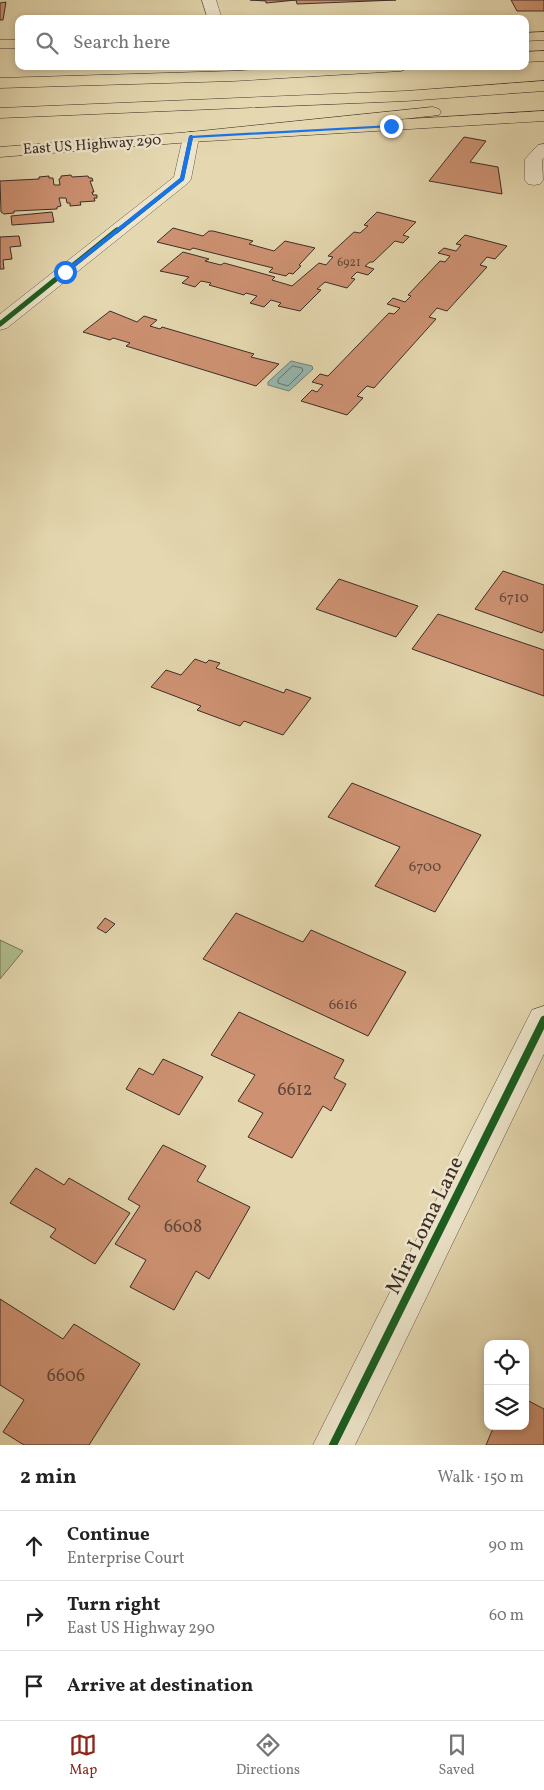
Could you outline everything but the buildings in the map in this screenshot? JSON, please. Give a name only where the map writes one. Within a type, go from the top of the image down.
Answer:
[{"type":"main road","points":[[529,37],[544,36]]},
{"type":"main road","points":[[0,44],[15,44]]},
{"type":"main road","points":[[529,57],[544,56]]},
{"type":"main road","points":[[0,77],[92,70]]},
{"type":"main road","points":[[0,83],[233,76],[334,70]]},
{"type":"main road","points":[[0,113],[356,98],[544,86]]},
{"type":"main road","points":[[191,137],[544,99]]},
{"type":"main road","name":"East US Highway 290","points":[[0,152],[191,137],[544,116]]},
{"type":"street","points":[[209,0],[214,15]]},
{"type":"street","points":[[0,324],[182,179],[191,137]]},
{"type":"street","points":[[534,180],[533,160],[544,149]]},
{"type":"street","name":"Mira Loma Lane","points":[[333,1445],[544,1020]]},
{"type":"green space","points":[[0,940],[23,951],[0,979]]},
{"type":"water","points":[[291,361],[312,366],[313,369],[289,391],[268,385],[268,382]]},
{"type":"cycle path","points":[[0,324],[182,179],[191,137]]},
{"type":"cycle path","points":[[333,1445],[544,1020]]},
{"type":"route","points":[[65,272],[182,179],[191,137],[391,126]]}]
